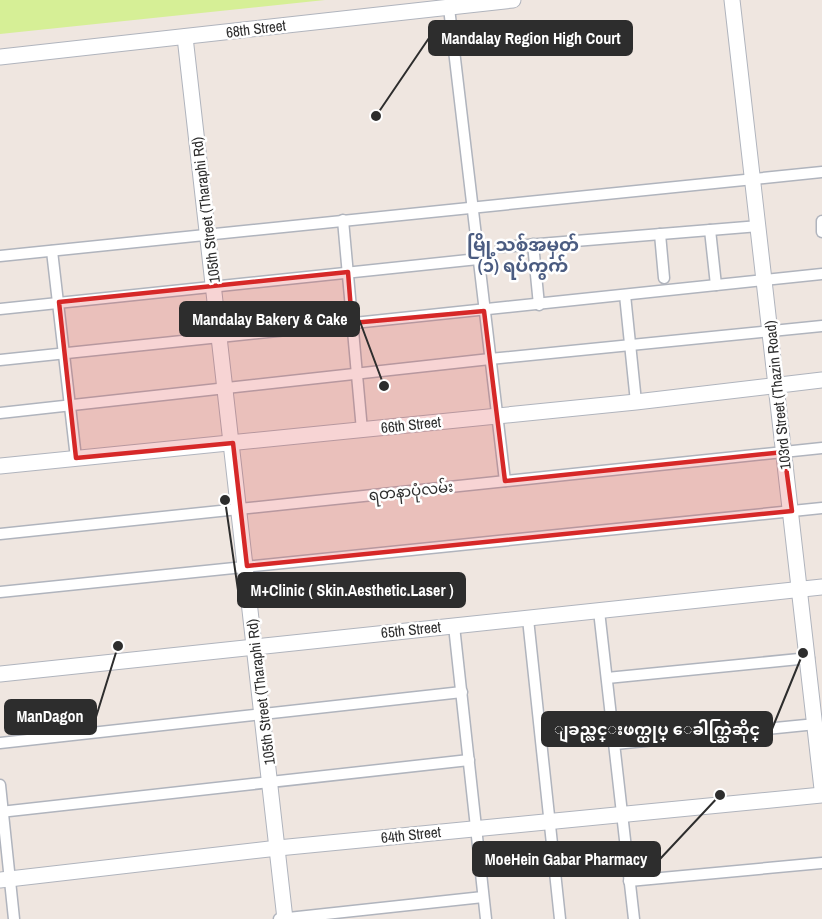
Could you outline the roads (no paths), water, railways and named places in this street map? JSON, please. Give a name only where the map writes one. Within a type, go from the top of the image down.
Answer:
[{"type":"street","name":"68th Street","points":[[0,57],[513,0]]},
{"type":"street","name":"103rd Street (Thazin Road)","points":[[732,0],[800,589],[818,704],[816,724],[822,789]]},
{"type":"street","points":[[449,8],[505,481]]},
{"type":"street","name":"105th Street (Tharaphi Rd)","points":[[185,37],[272,782],[285,919]]},
{"type":"street","points":[[0,256],[822,172]]},
{"type":"street","points":[[343,220],[362,430]]},
{"type":"street","points":[[822,221],[822,232]]},
{"type":"street","points":[[501,247],[759,226]]},
{"type":"street","points":[[710,230],[716,285]]},
{"type":"street","points":[[660,234],[664,278]]},
{"type":"street","points":[[533,244],[539,305]]},
{"type":"street","points":[[52,251],[76,458]]},
{"type":"street","points":[[0,309],[478,259]]},
{"type":"street","points":[[0,360],[822,274]]},
{"type":"street","points":[[625,295],[636,402]]},
{"type":"street","points":[[0,413],[631,344],[822,326]]},
{"type":"street","name":"66th Street","points":[[0,466],[822,381]]},
{"type":"street","name":"ရတနာပုံလမ်း","points":[[0,534],[822,448]]},
{"type":"street","points":[[0,592],[822,508]]},
{"type":"street","name":"65th Street","points":[[0,674],[256,645],[528,619],[822,587]]},
{"type":"street","points":[[599,611],[634,919]]},
{"type":"street","points":[[528,619],[560,919]]},
{"type":"street","points":[[454,626],[486,919]]},
{"type":"street","points":[[607,678],[809,658]]},
{"type":"street","points":[[0,742],[462,692]]},
{"type":"street","points":[[615,744],[816,724]]},
{"type":"street","points":[[2,812],[469,760]]},
{"type":"street","points":[[0,786],[5,879],[14,919]]},
{"type":"street","name":"64th Street","points":[[5,879],[279,848],[822,795]]},
{"type":"street","points":[[629,881],[822,863]]},
{"type":"street","points":[[279,919],[483,897]]},
{"type":"place","name":"Mandalay Region High Court","points":[[376,116]]},
{"type":"place","name":"Mandalay Bakery & Cake","points":[[384,386]]},
{"type":"place","name":"M+Clinic ( Skin.Aesthetic.Laser )","points":[[225,500]]},
{"type":"place","name":"ManDagon","points":[[118,646]]},
{"type":"place","name":"ျခည္လင္းဖက္ထုပ္ ေခါက္ဆြဲဆိုင္","points":[[803,653]]},
{"type":"place","name":"MoeHein Gabar Pharmacy","points":[[720,795]]},
{"type":"district","name":"မြို့သစ်အမှတ် (၁) ရပ်ကွက်","points":[[523,255]]}]
